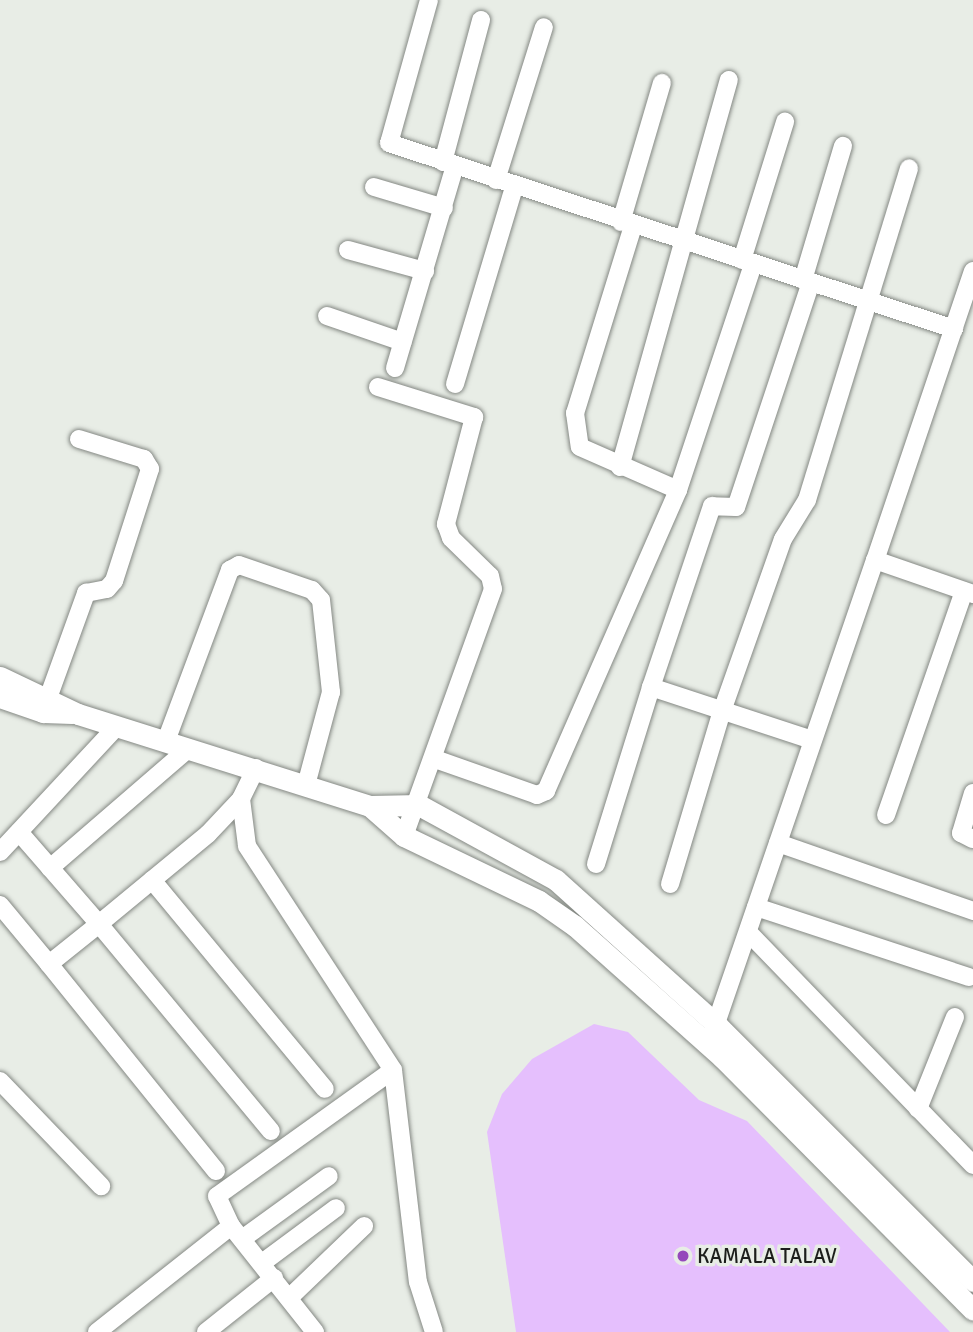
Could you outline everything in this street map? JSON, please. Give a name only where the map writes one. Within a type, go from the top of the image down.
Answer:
[{"type":"street","points":[[429,0],[388,143],[514,187],[954,329]]},
{"type":"street","points":[[395,368],[444,208],[449,164],[481,20]]},
{"type":"street","points":[[495,180],[544,27]]},
{"type":"street","points":[[620,467],[687,242],[729,80]]},
{"type":"street","points":[[662,83],[627,224],[575,413],[580,447],[620,467],[678,490]]},
{"type":"street","points":[[435,759],[537,795],[546,791],[678,490],[748,262],[785,122]]},
{"type":"street","points":[[596,864],[651,687],[712,506],[736,508],[807,281],[843,146]]},
{"type":"street","points":[[670,884],[722,710],[783,539],[807,500],[872,302],[909,168]]},
{"type":"street","points":[[374,187],[444,208]]},
{"type":"street","points":[[455,384],[514,187]]},
{"type":"street","points":[[348,250],[425,271]]},
{"type":"street","points":[[708,1045],[973,271]]},
{"type":"street","points":[[327,316],[403,342]]},
{"type":"street","points":[[378,387],[474,417],[446,524],[451,538],[490,576],[493,589],[419,805],[404,835]]},
{"type":"street","points":[[46,704],[86,593],[107,589],[114,581],[149,469],[144,459],[79,439]]},
{"type":"street","points":[[875,560],[968,593],[886,815]]},
{"type":"street","points":[[166,741],[230,570],[239,565],[312,590],[321,600],[331,692],[306,785]]},
{"type":"street","points":[[651,687],[812,740]]},
{"type":"street","points":[[2,690],[370,806],[419,805],[556,880],[717,1025],[973,1280]]},
{"type":"street","points":[[0,852],[117,726]]},
{"type":"street","points":[[50,868],[188,749]]},
{"type":"street","points":[[49,964],[152,880],[241,799],[256,768]]},
{"type":"street","points":[[973,793],[961,833],[973,839]]},
{"type":"street","points":[[241,799],[247,846],[393,1070],[418,1282],[434,1332]]},
{"type":"street","points":[[370,806],[404,835],[539,901],[576,926],[708,1045],[973,1310]]},
{"type":"street","points":[[19,832],[271,1131]]},
{"type":"street","points":[[778,843],[973,911]]},
{"type":"street","points":[[152,880],[325,1089]]},
{"type":"street","points":[[0,905],[216,1171]]},
{"type":"street","points":[[756,907],[969,977]]},
{"type":"street","points":[[748,932],[973,1165]]},
{"type":"street","points":[[918,1109],[955,1017]]},
{"type":"street","points":[[315,1332],[236,1232],[216,1199],[219,1193],[393,1070]]},
{"type":"street","points":[[0,1081],[102,1186]]},
{"type":"street","points":[[97,1332],[236,1232],[329,1176]]},
{"type":"street","points":[[262,1263],[336,1208]]},
{"type":"street","points":[[289,1298],[364,1226]]},
{"type":"street","points":[[206,1332],[274,1278]]},
{"type":"shaded area","points":[[594,1024],[628,1032],[699,1100],[747,1121],[950,1332],[516,1332],[487,1132],[502,1094],[532,1059]]},
{"type":"place","name":"KAMALA TALAV","points":[[683,1256]]}]
